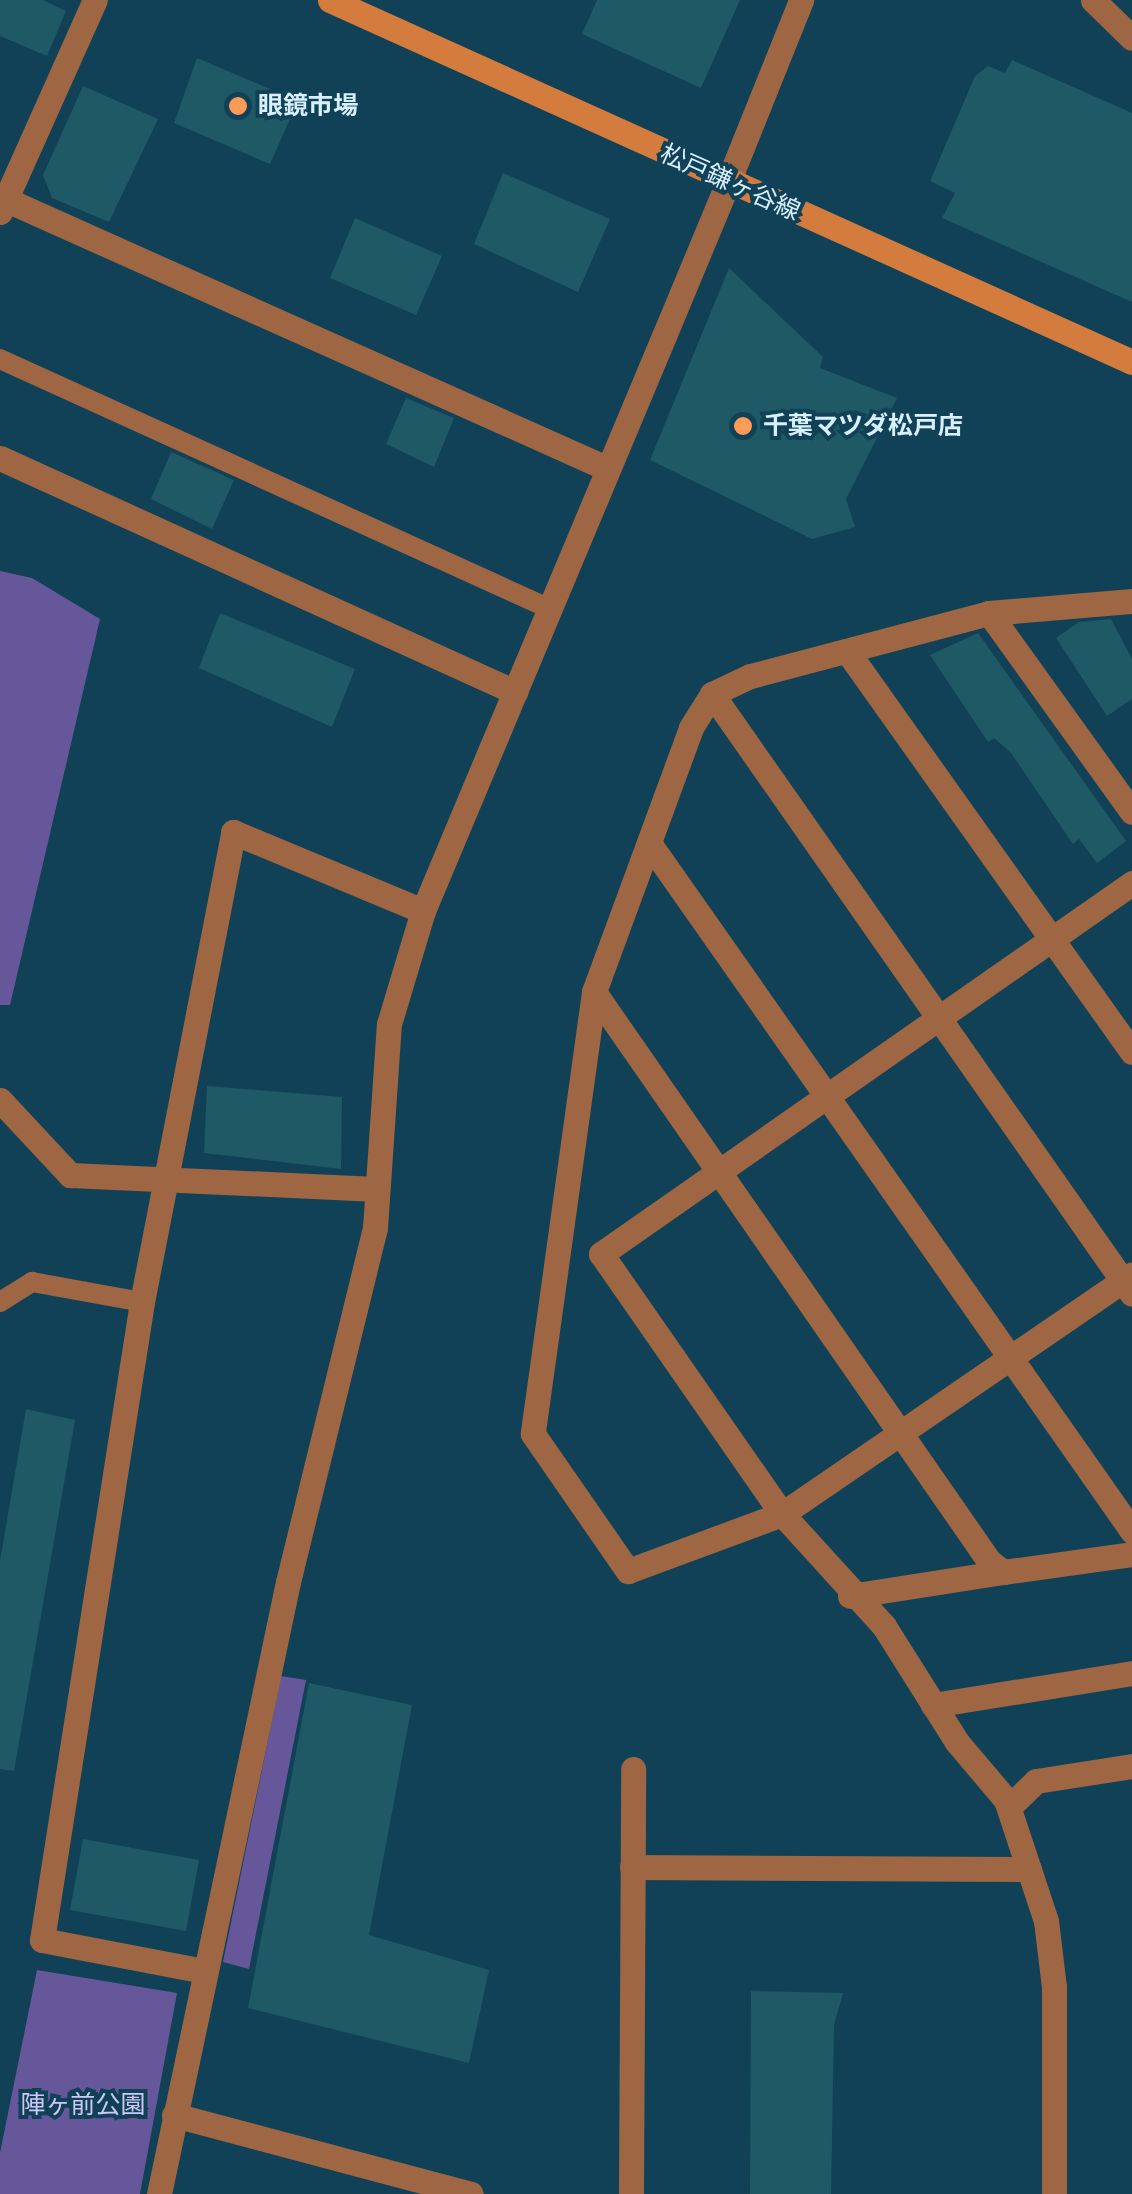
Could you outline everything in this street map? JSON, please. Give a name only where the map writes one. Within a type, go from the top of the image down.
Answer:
[{"type":"main road","name":"松戸鎌ヶ谷線","points":[[330,0],[1132,362]]},
{"type":"street","points":[[95,0],[2,202],[606,468]]},
{"type":"street","points":[[159,2194],[288,1582],[375,1228],[389,1024],[423,911],[801,0]]},
{"type":"street","points":[[1093,0],[1132,38]]},
{"type":"street","points":[[0,458],[515,692]]},
{"type":"street","points":[[712,694],[1129,1283],[782,1514],[628,1571],[534,1434],[594,992],[691,728],[712,694],[848,651],[989,612],[1132,601]]},
{"type":"street","points":[[989,612],[1132,812]]},
{"type":"street","points":[[848,651],[1132,1052]]},
{"type":"street","points":[[204,1971],[42,1940],[142,1302],[233,832],[423,911]]},
{"type":"street","points":[[649,843],[1132,1531]]},
{"type":"street","points":[[555,1261],[601,1254],[1132,883]]},
{"type":"street","points":[[594,992],[901,1436],[1003,1572]]},
{"type":"street","points":[[0,1100],[70,1175],[377,1189]]},
{"type":"street","points":[[601,1254],[782,1514],[850,1596],[884,1626],[932,1706],[1009,1807],[1030,1869],[1054,1988],[1054,2194]]},
{"type":"street","points":[[850,1596],[1132,1554]]},
{"type":"street","points":[[932,1706],[1132,1673]]},
{"type":"street","points":[[1009,1807],[1036,1781],[1132,1766]]},
{"type":"street","points":[[631,2194],[632,1769]]},
{"type":"street","points":[[632,1867],[1030,1869]]},
{"type":"street","points":[[174,2116],[471,2194]]},
{"type":"lane","points":[[0,360],[550,609]]},
{"type":"lane","points":[[0,1302],[32,1282],[142,1302]]},
{"type":"green space","points":[[0,571],[32,578],[100,619],[10,1005],[0,1005]]},
{"type":"green space","points":[[281,1676],[306,1680],[249,1969],[223,1962]]},
{"type":"green space","name":"陣ヶ前公園","points":[[37,1970],[177,1993],[140,2194],[0,2194],[0,2153]]},
{"type":"building","points":[[0,0],[43,0],[66,11],[47,56],[0,36]]},
{"type":"building","points":[[597,0],[740,0],[701,88],[582,34]]},
{"type":"building","points":[[197,58],[298,101],[270,164],[174,123]]},
{"type":"building","points":[[1012,60],[1132,113],[1132,302],[942,218],[955,193],[930,181],[975,76],[988,66],[1005,73]]},
{"type":"building","points":[[83,86],[158,119],[109,222],[52,198],[43,175]]},
{"type":"building","points":[[503,173],[610,219],[578,292],[474,244]]},
{"type":"building","points":[[355,218],[442,256],[416,315],[330,278]]},
{"type":"building","points":[[729,268],[823,357],[820,368],[897,398],[846,499],[855,527],[812,539],[650,460]]},
{"type":"building","points":[[406,398],[454,418],[434,467],[386,444]]},
{"type":"building","points":[[171,452],[234,480],[212,529],[151,499]]},
{"type":"building","points":[[220,613],[355,669],[332,727],[199,668]]},
{"type":"building","points":[[1111,619],[1132,659],[1132,699],[1107,716],[1056,638],[1079,622]]},
{"type":"building","points":[[978,633],[1126,841],[1097,863],[1079,839],[1073,844],[1011,753],[994,738],[988,742],[930,655]]},
{"type":"building","points":[[207,1086],[342,1097],[341,1169],[204,1153]]},
{"type":"building","points":[[26,1409],[75,1420],[14,1771],[0,1769],[0,1561]]},
{"type":"building","points":[[309,1683],[412,1705],[369,1935],[489,1970],[469,2063],[248,2008]]},
{"type":"building","points":[[83,1839],[199,1860],[186,1931],[70,1910]]},
{"type":"building","points":[[751,1991],[843,1993],[834,2025],[831,2194],[750,2194]]},
{"type":"place","name":"眼鏡市場","points":[[238,106]]},
{"type":"place","name":"千葉マツダ松戸店","points":[[743,426]]}]
